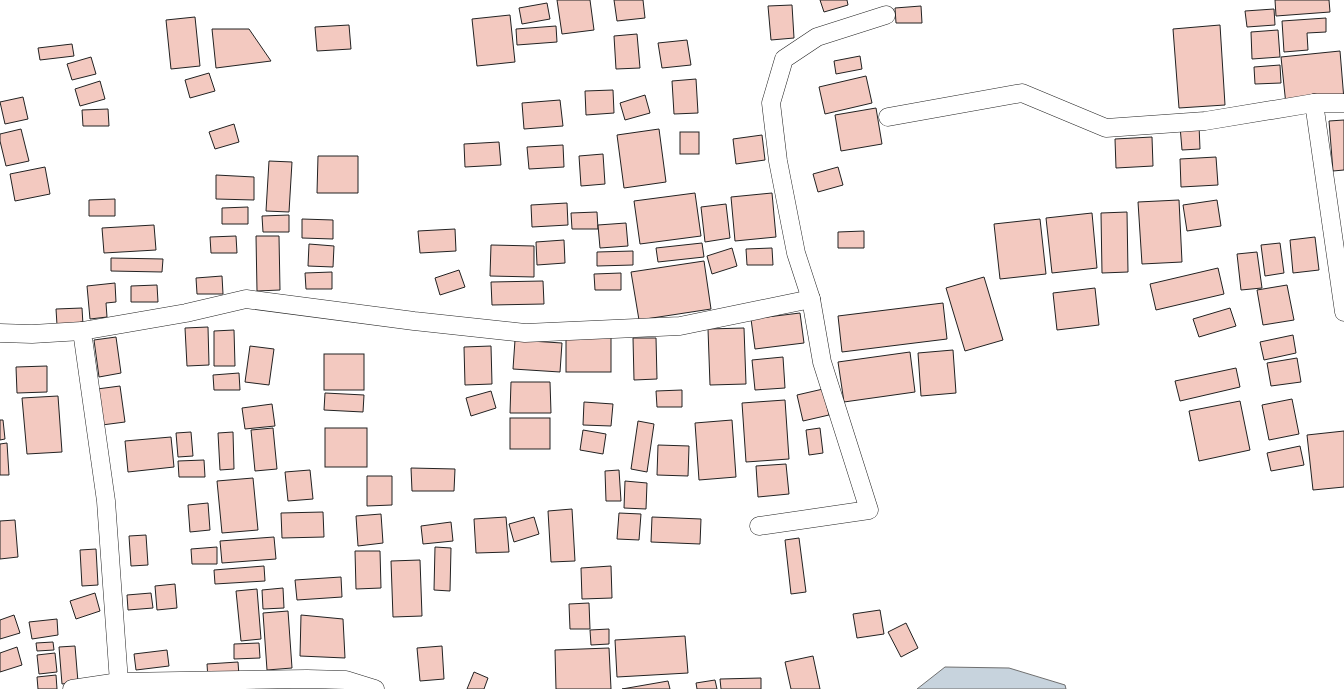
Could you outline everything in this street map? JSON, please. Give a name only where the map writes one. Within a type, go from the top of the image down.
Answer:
[{"type":"street","points":[[759,526],[869,510],[822,362],[811,299],[794,244],[778,161],[771,103],[784,59],[817,37],[886,15]]},
{"type":"street","points":[[888,117],[1022,93],[1106,128],[1205,121],[1314,102],[1344,103]]},
{"type":"street","points":[[1314,102],[1344,312]]},
{"type":"street","points":[[0,333],[32,334],[82,331],[186,313],[246,299],[414,321],[525,333],[680,326],[811,299]]},
{"type":"street","points":[[82,331],[106,502],[119,682]]},
{"type":"street","points":[[80,688],[119,682],[307,678],[346,680],[375,689]]},
{"type":"shaded area","points":[[945,667],[1009,668],[1065,685],[1066,689],[917,689]]},
{"type":"building","points":[[557,0],[590,0],[594,30],[562,34]]},
{"type":"building","points":[[614,0],[643,0],[645,18],[617,21]]},
{"type":"building","points":[[820,0],[847,0],[848,5],[824,12]]},
{"type":"building","points":[[1275,0],[1329,0],[1330,12],[1276,16]]},
{"type":"building","points":[[547,3],[550,19],[522,24],[519,8]]},
{"type":"building","points":[[792,5],[794,38],[771,40],[768,6]]},
{"type":"building","points":[[921,6],[922,23],[896,23],[895,8]]},
{"type":"building","points":[[1274,9],[1275,25],[1247,27],[1245,11]]},
{"type":"building","points":[[510,15],[515,62],[477,66],[472,19]]},
{"type":"building","points":[[195,17],[200,66],[171,69],[166,20]]},
{"type":"building","points":[[1326,18],[1326,32],[1307,33],[1308,50],[1284,52],[1282,21]]},
{"type":"building","points":[[349,25],[351,49],[317,51],[315,27]]},
{"type":"building","points":[[1220,25],[1225,105],[1179,108],[1173,29]]},
{"type":"building","points":[[556,26],[557,42],[517,45],[516,29]]},
{"type":"building","points":[[212,29],[249,29],[271,61],[216,68]]},
{"type":"building","points":[[1278,30],[1280,57],[1252,59],[1251,32]]},
{"type":"building","points":[[637,34],[640,68],[616,69],[614,36]]},
{"type":"building","points":[[687,40],[691,65],[662,68],[658,43]]},
{"type":"building","points":[[72,44],[74,56],[40,60],[38,48]]},
{"type":"building","points":[[1340,51],[1344,100],[1286,105],[1281,57]]},
{"type":"building","points":[[860,56],[862,69],[836,74],[834,61]]},
{"type":"building","points":[[91,57],[96,74],[72,80],[67,64]]},
{"type":"building","points":[[1280,65],[1281,83],[1255,84],[1254,67]]},
{"type":"building","points":[[209,73],[215,91],[190,98],[185,80]]},
{"type":"building","points":[[866,76],[872,103],[825,114],[819,87]]},
{"type":"building","points":[[696,79],[698,113],[674,114],[672,81]]},
{"type":"building","points":[[100,81],[105,99],[80,106],[75,89]]},
{"type":"building","points":[[613,90],[614,113],[586,115],[585,91]]},
{"type":"building","points":[[645,95],[650,113],[625,120],[620,103]]},
{"type":"building","points":[[23,97],[28,119],[5,124],[0,102]]},
{"type":"building","points":[[560,100],[563,126],[524,129],[522,103]]},
{"type":"building","points":[[876,108],[882,144],[841,151],[835,115]]},
{"type":"building","points":[[108,109],[109,126],[83,126],[82,110]]},
{"type":"building","points":[[1344,120],[1344,170],[1333,171],[1329,121]]},
{"type":"building","points":[[234,124],[239,142],[215,149],[209,132]]},
{"type":"building","points":[[1199,125],[1200,149],[1182,150],[1180,126]]},
{"type":"building","points":[[21,129],[29,161],[6,166],[0,134]]},
{"type":"building","points":[[659,129],[666,182],[624,188],[617,135]]},
{"type":"building","points":[[680,132],[699,132],[699,154],[680,154]]},
{"type":"building","points":[[762,135],[765,160],[736,164],[733,139]]},
{"type":"building","points":[[1152,137],[1153,166],[1116,168],[1115,139]]},
{"type":"building","points":[[499,142],[501,165],[465,167],[464,144]]},
{"type":"building","points":[[563,145],[564,167],[529,169],[527,147]]},
{"type":"building","points":[[603,154],[605,184],[581,186],[579,156]]},
{"type":"building","points":[[318,156],[358,156],[358,193],[317,193]]},
{"type":"building","points":[[1216,157],[1218,185],[1181,187],[1180,159]]},
{"type":"building","points":[[269,161],[292,162],[289,212],[266,211]]},
{"type":"building","points":[[45,167],[50,194],[15,201],[10,174]]},
{"type":"building","points":[[838,167],[843,185],[818,192],[813,174]]},
{"type":"building","points":[[216,175],[254,177],[254,200],[216,199]]},
{"type":"building","points":[[695,193],[701,236],[640,244],[634,201]]},
{"type":"building","points":[[772,193],[776,237],[735,241],[731,197]]},
{"type":"building","points":[[115,199],[115,216],[89,216],[89,200]]},
{"type":"building","points":[[1179,200],[1182,262],[1142,264],[1138,202]]},
{"type":"building","points":[[1217,200],[1221,226],[1187,231],[1183,205]]},
{"type":"building","points":[[567,203],[568,225],[532,227],[531,205]]},
{"type":"building","points":[[726,204],[730,238],[705,242],[701,207]]},
{"type":"building","points":[[248,207],[248,224],[222,224],[222,208]]},
{"type":"building","points":[[597,212],[598,229],[572,229],[571,213]]},
{"type":"building","points":[[1127,212],[1128,272],[1102,273],[1101,213]]},
{"type":"building","points":[[1092,213],[1097,268],[1052,273],[1046,218]]},
{"type":"building","points":[[289,215],[289,232],[263,232],[262,216]]},
{"type":"building","points":[[302,219],[333,220],[333,239],[302,238]]},
{"type":"building","points":[[1040,219],[1046,274],[1000,279],[994,224]]},
{"type":"building","points":[[626,223],[628,246],[600,248],[598,225]]},
{"type":"building","points":[[154,225],[156,250],[104,253],[102,228]]},
{"type":"building","points":[[455,229],[456,251],[420,253],[418,231]]},
{"type":"building","points":[[864,231],[864,248],[838,248],[838,232]]},
{"type":"building","points":[[236,236],[237,253],[211,253],[210,237]]},
{"type":"building","points":[[256,236],[279,236],[280,290],[257,291]]},
{"type":"building","points":[[1315,237],[1319,270],[1293,273],[1290,240]]},
{"type":"building","points":[[564,240],[565,263],[537,265],[536,242]]},
{"type":"building","points":[[702,243],[704,257],[658,262],[656,248]]},
{"type":"building","points":[[1280,243],[1284,273],[1265,276],[1261,245]]},
{"type":"building","points":[[309,244],[334,246],[333,267],[308,266]]},
{"type":"building","points":[[491,245],[534,246],[534,277],[490,276]]},
{"type":"building","points":[[732,248],[737,266],[712,274],[707,256]]},
{"type":"building","points":[[772,248],[773,265],[747,265],[746,249]]},
{"type":"building","points":[[633,251],[633,265],[597,266],[597,252]]},
{"type":"building","points":[[1257,252],[1262,288],[1241,290],[1237,254]]},
{"type":"building","points":[[111,258],[163,259],[162,272],[111,271]]},
{"type":"building","points":[[704,261],[711,309],[639,320],[631,272]]},
{"type":"building","points":[[1218,268],[1224,294],[1156,310],[1150,284]]},
{"type":"building","points":[[459,270],[465,287],[440,295],[435,278]]},
{"type":"building","points":[[332,272],[332,289],[306,289],[305,273]]},
{"type":"building","points":[[621,273],[621,290],[595,290],[594,274]]},
{"type":"building","points":[[222,276],[223,294],[197,294],[196,278]]},
{"type":"building","points":[[984,277],[1003,340],[965,351],[946,288]]},
{"type":"building","points":[[543,281],[544,304],[492,305],[491,282]]},
{"type":"building","points":[[115,283],[116,302],[106,303],[107,317],[90,319],[87,286]]},
{"type":"building","points":[[157,285],[158,302],[131,302],[131,286]]},
{"type":"building","points":[[1287,285],[1294,320],[1263,325],[1257,290]]},
{"type":"building","points":[[1095,288],[1099,325],[1057,330],[1053,293]]},
{"type":"building","points":[[943,303],[947,339],[842,352],[838,316]]},
{"type":"building","points":[[82,308],[83,325],[57,325],[56,309]]},
{"type":"building","points":[[1230,308],[1236,326],[1199,337],[1193,319]]},
{"type":"building","points":[[800,313],[804,343],[755,349],[751,319]]},
{"type":"building","points":[[208,327],[209,365],[187,366],[185,328]]},
{"type":"building","points":[[744,328],[746,384],[710,385],[708,329]]},
{"type":"building","points":[[234,330],[235,366],[214,366],[214,331]]},
{"type":"building","points":[[1293,335],[1296,353],[1264,360],[1260,342]]},
{"type":"building","points":[[566,336],[611,336],[611,372],[566,372]]},
{"type":"building","points":[[116,337],[121,373],[99,377],[94,340]]},
{"type":"building","points":[[633,338],[656,338],[657,379],[634,380]]},
{"type":"building","points":[[515,340],[562,343],[560,372],[513,369]]},
{"type":"building","points":[[250,346],[274,349],[269,385],[245,382]]},
{"type":"building","points":[[491,346],[492,384],[465,385],[464,347]]},
{"type":"building","points":[[953,350],[956,393],[921,396],[918,353]]},
{"type":"building","points":[[910,352],[915,392],[844,402],[838,362]]},
{"type":"building","points":[[324,354],[364,354],[364,390],[324,390]]},
{"type":"building","points":[[783,357],[785,388],[755,390],[752,360]]},
{"type":"building","points":[[1297,358],[1301,382],[1271,386],[1267,363]]},
{"type":"building","points":[[47,366],[47,392],[17,393],[16,367]]},
{"type":"building","points":[[1236,368],[1240,387],[1180,401],[1175,381]]},
{"type":"building","points":[[239,373],[240,390],[214,390],[213,375]]},
{"type":"building","points":[[511,382],[550,382],[551,413],[510,413]]},
{"type":"building","points":[[120,386],[125,422],[102,425],[97,389]]},
{"type":"building","points":[[823,389],[829,415],[803,421],[797,395]]},
{"type":"building","points":[[682,390],[682,407],[657,407],[656,391]]},
{"type":"building","points":[[491,391],[496,408],[471,416],[466,398]]},
{"type":"building","points":[[325,393],[364,395],[363,412],[324,410]]},
{"type":"building","points":[[58,396],[62,452],[27,454],[22,398]]},
{"type":"building","points":[[1292,399],[1299,434],[1269,440],[1262,405]]},
{"type":"building","points":[[785,400],[789,459],[746,462],[742,403]]},
{"type":"building","points":[[1240,401],[1250,450],[1199,461],[1189,411]]},
{"type":"building","points":[[584,402],[613,404],[611,426],[583,425]]},
{"type":"building","points":[[272,404],[275,426],[245,429],[242,408]]},
{"type":"building","points":[[510,418],[550,418],[550,449],[510,449]]},
{"type":"building","points":[[0,420],[3,420],[5,439],[0,440]]},
{"type":"building","points":[[732,420],[736,477],[699,480],[695,423]]},
{"type":"building","points":[[638,421],[654,424],[647,472],[631,469]]},
{"type":"building","points":[[273,428],[277,469],[255,471],[251,430]]},
{"type":"building","points":[[325,428],[367,428],[367,467],[325,467]]},
{"type":"building","points":[[820,428],[823,453],[809,455],[806,430]]},
{"type":"building","points":[[583,430],[606,434],[603,454],[580,450]]},
{"type":"building","points":[[1344,431],[1344,487],[1313,490],[1307,435]]},
{"type":"building","points":[[191,432],[193,456],[178,457],[176,433]]},
{"type":"building","points":[[233,432],[234,469],[220,470],[218,433]]},
{"type":"building","points":[[171,437],[174,467],[128,472],[125,441]]},
{"type":"building","points":[[7,443],[9,475],[0,475],[0,444]]},
{"type":"building","points":[[658,445],[689,446],[688,476],[657,475]]},
{"type":"building","points":[[1300,446],[1304,465],[1271,471],[1267,453]]},
{"type":"building","points":[[204,460],[205,477],[179,477],[178,461]]},
{"type":"building","points":[[786,464],[789,494],[758,497],[756,466]]},
{"type":"building","points":[[411,468],[455,469],[454,491],[412,491]]},
{"type":"building","points":[[310,470],[313,499],[288,501],[285,472]]},
{"type":"building","points":[[619,470],[621,501],[606,501],[605,471]]},
{"type":"building","points":[[367,476],[392,476],[392,505],[367,506]]},
{"type":"building","points":[[253,478],[258,530],[222,533],[217,481]]},
{"type":"building","points":[[625,481],[647,483],[646,509],[624,508]]},
{"type":"building","points":[[208,503],[210,530],[190,532],[188,505]]},
{"type":"building","points":[[572,509],[575,561],[551,562],[548,511]]},
{"type":"building","points":[[323,512],[324,537],[282,538],[281,513]]},
{"type":"building","points":[[619,513],[641,514],[639,540],[617,539]]},
{"type":"building","points":[[381,514],[383,543],[358,546],[356,516]]},
{"type":"building","points":[[506,517],[509,552],[476,553],[474,519]]},
{"type":"building","points":[[534,517],[539,534],[514,542],[509,524]]},
{"type":"building","points":[[652,517],[701,519],[700,544],[651,542]]},
{"type":"building","points":[[15,520],[18,557],[0,559],[0,521]]},
{"type":"building","points":[[451,522],[453,541],[423,544],[421,526]]},
{"type":"building","points":[[146,535],[148,565],[131,566],[129,536]]},
{"type":"building","points":[[274,537],[276,559],[222,563],[220,541]]},
{"type":"building","points":[[799,538],[806,592],[791,594],[785,540]]},
{"type":"building","points":[[217,547],[217,564],[192,564],[191,549]]},
{"type":"building","points":[[435,547],[451,548],[450,591],[434,590]]},
{"type":"building","points":[[96,549],[98,585],[82,586],[80,550]]},
{"type":"building","points":[[355,551],[380,551],[381,588],[356,589]]},
{"type":"building","points":[[420,560],[422,616],[393,617],[391,561]]},
{"type":"building","points":[[264,566],[265,581],[215,584],[214,570]]},
{"type":"building","points":[[611,566],[612,598],[582,599],[581,568]]},
{"type":"building","points":[[341,577],[342,597],[297,600],[295,580]]},
{"type":"building","points":[[175,584],[177,608],[157,610],[155,586]]},
{"type":"building","points":[[283,588],[284,608],[263,609],[262,590]]},
{"type":"building","points":[[257,589],[261,639],[241,641],[236,591]]},
{"type":"building","points":[[95,593],[100,611],[76,619],[70,601]]},
{"type":"building","points":[[151,593],[153,608],[128,610],[127,595]]},
{"type":"building","points":[[589,603],[590,629],[570,629],[569,604]]},
{"type":"building","points":[[880,610],[884,634],[857,638],[853,614]]},
{"type":"building","points":[[288,611],[292,668],[267,670],[263,613]]},
{"type":"building","points":[[14,615],[20,633],[0,639],[0,620]]},
{"type":"building","points":[[301,615],[343,619],[345,658],[300,656]]},
{"type":"building","points":[[57,619],[58,635],[32,639],[29,622]]},
{"type":"building","points":[[906,623],[918,648],[901,657],[888,632]]},
{"type":"building","points":[[609,629],[609,644],[591,645],[590,630]]},
{"type":"building","points":[[685,636],[688,673],[617,677],[615,640]]},
{"type":"building","points":[[53,642],[54,650],[37,651],[36,643]]},
{"type":"building","points":[[259,643],[260,658],[234,659],[234,644]]},
{"type":"building","points":[[75,646],[78,682],[62,684],[59,647]]},
{"type":"building","points":[[442,646],[444,679],[420,681],[417,648]]},
{"type":"building","points":[[17,647],[22,665],[0,672],[0,653]]},
{"type":"building","points":[[609,648],[611,689],[556,689],[555,650]]},
{"type":"building","points":[[167,650],[169,666],[136,670],[134,654]]},
{"type":"building","points":[[55,653],[57,672],[39,674],[37,655]]},
{"type":"building","points":[[813,656],[820,689],[791,689],[785,662]]},
{"type":"building","points":[[238,662],[239,676],[208,679],[207,664]]},
{"type":"building","points":[[474,672],[488,678],[484,689],[467,689]]},
{"type":"building","points":[[56,675],[57,689],[38,689],[37,677]]},
{"type":"building","points":[[761,678],[761,689],[721,689],[720,679]]},
{"type":"building","points":[[715,680],[717,689],[697,689],[696,683]]},
{"type":"building","points":[[668,681],[670,689],[622,689]]}]
